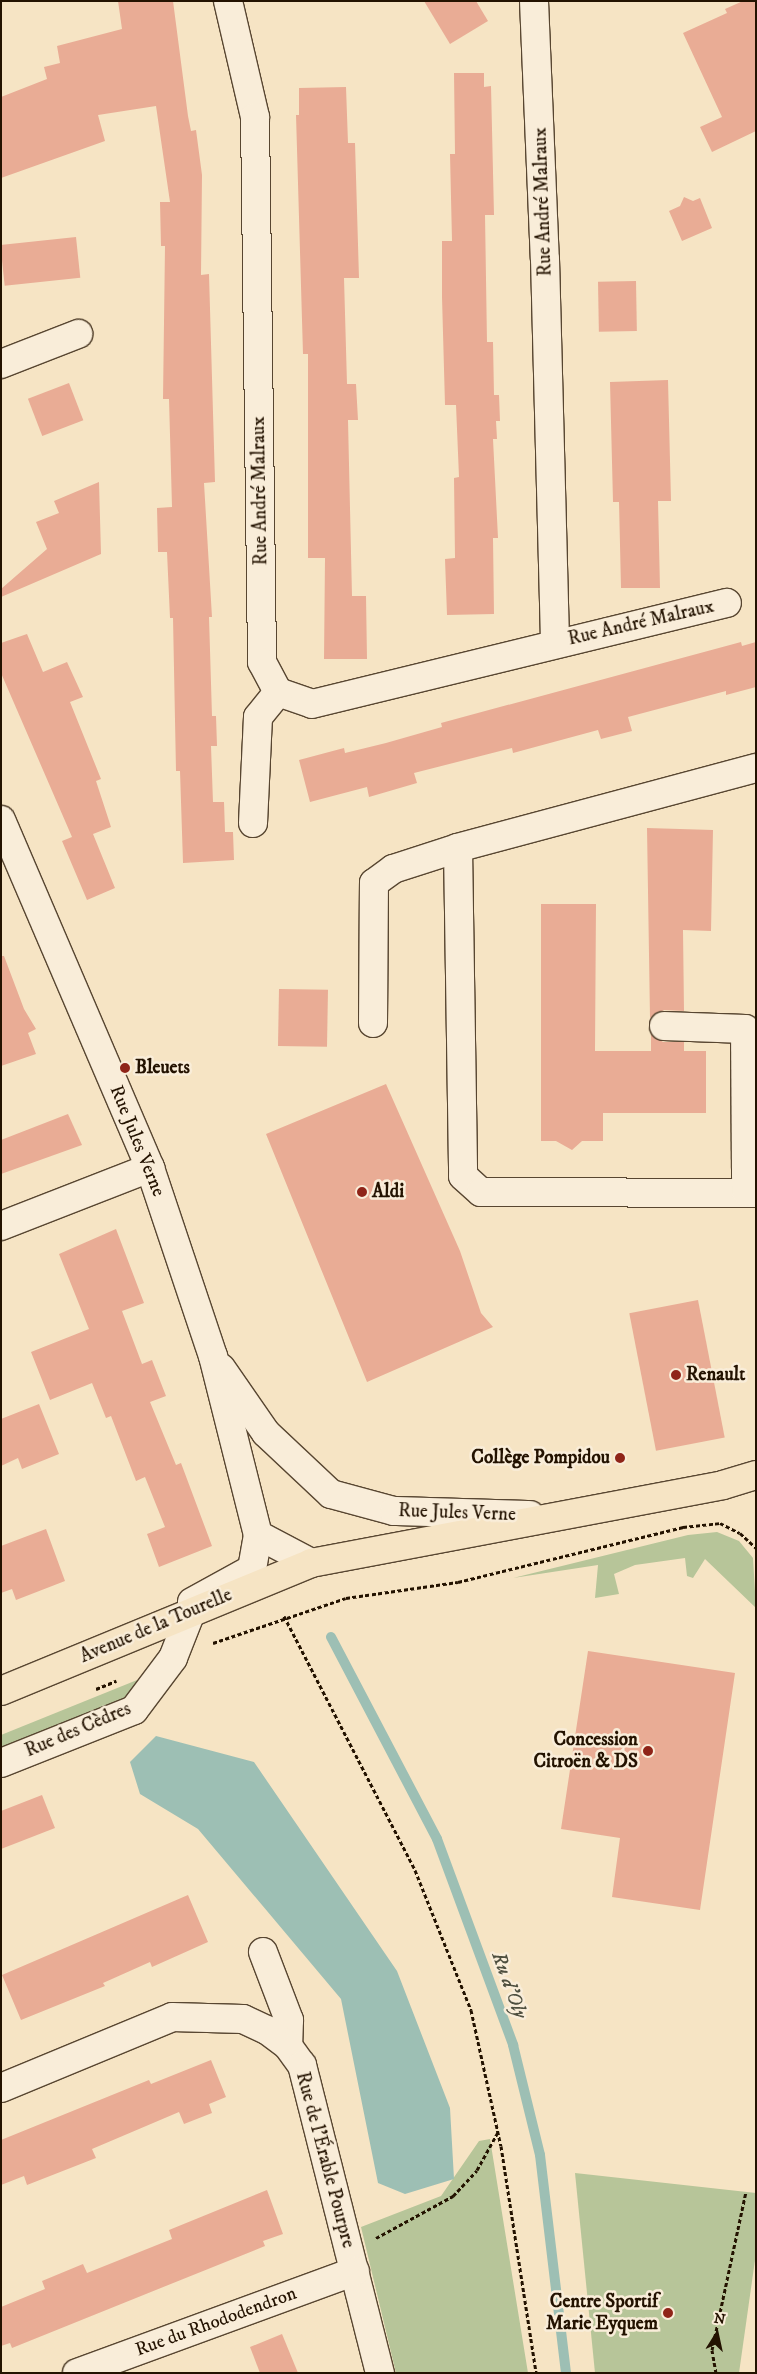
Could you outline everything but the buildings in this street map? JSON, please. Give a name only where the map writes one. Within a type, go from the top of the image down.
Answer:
[{"type":"main road","name":"Avenue de la Tourelle","points":[[1,1691],[311,1563],[723,1485],[756,1475]]},
{"type":"street","name":"Rue André Malraux","points":[[228,1],[255,117],[262,662],[278,692],[312,704],[727,603]]},
{"type":"street","name":"Rue André Malraux","points":[[534,1],[545,259],[556,644]]},
{"type":"street","points":[[1,364],[78,334]]},
{"type":"street","points":[[253,823],[258,717],[278,692]]},
{"type":"street","points":[[373,1023],[374,884],[393,868],[458,848],[756,768]]},
{"type":"street","name":"Rue Jules Verne","points":[[1,820],[150,1168],[213,1356],[258,1534]]},
{"type":"street","points":[[458,848],[463,1176],[481,1192],[751,1193],[745,1030],[664,1026]]},
{"type":"street","points":[[1,1226],[150,1168]]},
{"type":"street","name":"Rue Jules Verne","points":[[213,1356],[266,1433],[331,1494],[394,1511],[557,1516]]},
{"type":"street","points":[[126,1638],[252,1568],[258,1534],[311,1563]]},
{"type":"street","name":"Rue des Cèdres","points":[[1,1763],[134,1710],[173,1658],[192,1612]]},
{"type":"street","points":[[263,1952],[289,2020],[288,2046]]},
{"type":"street","name":"Rue de l'Érable Pourpre","points":[[1,2088],[172,2017],[243,2019],[267,2030],[288,2046],[302,2065],[380,2373]]},
{"type":"street","name":"Rue du Rhododendron","points":[[77,2373],[352,2262]]},
{"type":"path","points":[[173,1658],[284,1616],[346,1598],[458,1582],[683,1527],[720,1523],[740,1532],[756,1548]]},
{"type":"path","points":[[284,1616],[415,1870],[471,2010],[498,2131],[536,2373]]},
{"type":"path","points":[[92,1691],[119,1680]]},
{"type":"path","points":[[352,2262],[453,2196],[477,2170],[498,2131]]},
{"type":"path","points":[[716,2373],[712,2350],[746,2192]]},
{"type":"green space","points":[[717,1532],[739,1541],[753,1558],[756,1608],[705,1559],[693,1578],[687,1576],[685,1558],[635,1565],[614,1574],[619,1594],[595,1598],[598,1565],[513,1578],[688,1535]]},
{"type":"green space","points":[[147,1676],[131,1695],[118,1703],[1,1750],[1,1735]]},
{"type":"green space","points":[[490,2139],[528,2373],[396,2373],[361,2227],[441,2196],[479,2141]]},
{"type":"green space","name":"Centre Sportif Marie Eyquem","points":[[575,2173],[756,2193],[756,2253],[739,2373],[595,2373]]},
{"type":"water","points":[[156,1736],[254,1762],[397,1971],[450,2108],[454,2179],[405,2194],[378,2183],[341,1999],[198,1829],[140,1794],[130,1762]]},
{"type":"waterway","name":"Ru d'Oly","points":[[331,1637],[437,1839],[513,2045],[540,2155],[566,2373]]},
{"type":"place","name":"Bleuets","points":[[125,1068]]},
{"type":"place","name":"Aldi","points":[[362,1192]]},
{"type":"place","name":"Renault","points":[[676,1375]]},
{"type":"place","name":"Collège Pompidou","points":[[620,1458]]},
{"type":"place","name":"Concession Citroën & DS","points":[[648,1751]]},
{"type":"place","name":"Centre Sportif Marie Eyquem","points":[[668,2313]]}]
